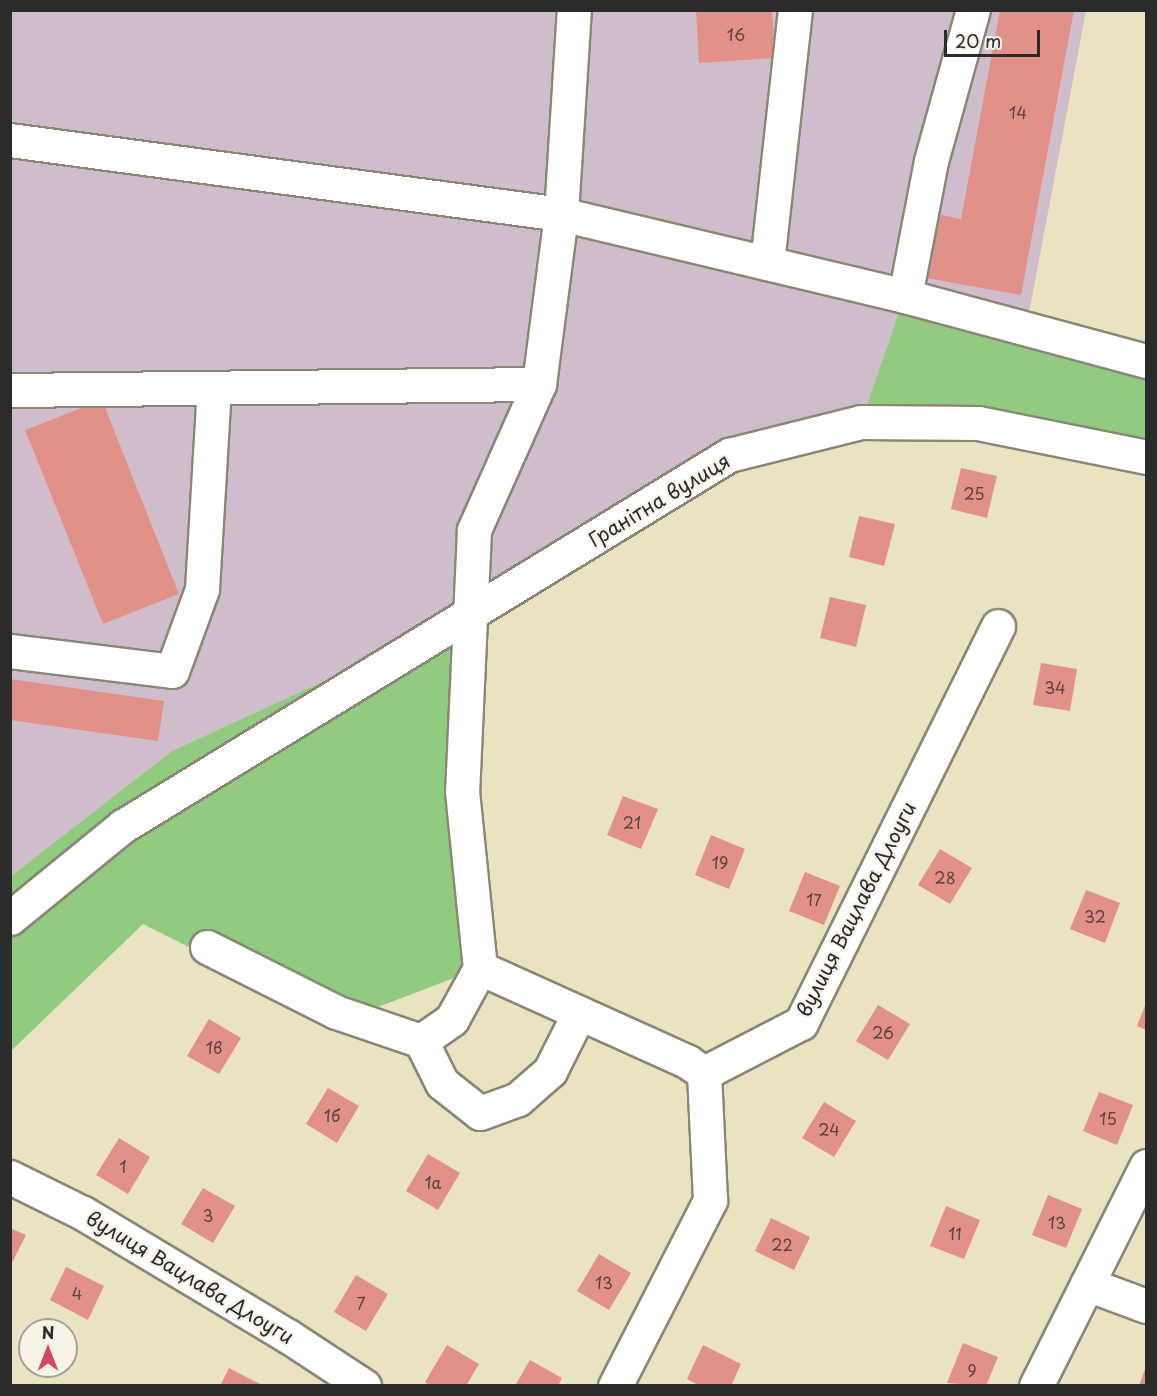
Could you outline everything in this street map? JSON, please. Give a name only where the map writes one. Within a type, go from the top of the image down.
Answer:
[{"type":"street","points":[[421,1041],[452,1019],[480,968],[462,791],[474,530],[539,384],[561,214],[574,10]]},
{"type":"street","points":[[767,263],[795,10]]},
{"type":"street","points":[[905,296],[931,161],[973,10]]},
{"type":"street","points":[[10,140],[561,214],[905,296],[1146,361]]},
{"type":"street","points":[[10,390],[539,384]]},
{"type":"street","points":[[10,651],[172,671],[202,589],[214,389]]},
{"type":"street","name":"Гранітна вулиця","points":[[10,918],[123,826],[729,455],[861,422],[978,423],[1146,457]]},
{"type":"street","name":"вулиця Вацлава Длоуги","points":[[704,1073],[801,1023],[998,626]]},
{"type":"street","points":[[207,947],[336,1012],[421,1041],[442,1083],[480,1113],[518,1099],[550,1071],[579,1013]]},
{"type":"street","points":[[480,968],[688,1062],[704,1073],[710,1200],[615,1386]]},
{"type":"street","points":[[1036,1386],[1146,1166]]},
{"type":"street","name":"вулиця Вацлава Длоуги","points":[[10,1178],[83,1213],[288,1336],[364,1386]]},
{"type":"street","points":[[1087,1284],[1146,1306]]},
{"type":"shaded area","points":[[11,11],[1086,11],[1026,329],[861,422],[729,455],[471,613],[172,751],[11,876]]},
{"type":"green space","points":[[905,296],[1146,361],[1146,457],[861,422]]},
{"type":"green space","points":[[471,613],[480,968],[339,1022],[143,924],[11,1051],[11,876],[172,751]]},
{"type":"building","points":[[696,10],[772,10],[775,58],[699,63]]},
{"type":"building","points":[[1000,10],[1074,10],[1021,295],[926,278],[937,214],[961,219]]},
{"type":"building","points":[[102,400],[179,594],[103,624],[25,430]]},
{"type":"building","points":[[961,468],[997,476],[987,518],[951,509]]},
{"type":"building","points":[[859,516],[895,524],[884,566],[849,557]]},
{"type":"building","points":[[830,597],[866,605],[856,647],[820,638]]},
{"type":"building","points":[[1041,663],[1077,669],[1070,711],[1033,705]]},
{"type":"building","points":[[10,679],[164,701],[158,741],[10,720]]},
{"type":"building","points":[[623,796],[658,809],[641,849],[607,835]]},
{"type":"building","points":[[711,835],[745,849],[729,889],[695,875]]},
{"type":"building","points":[[940,849],[972,868],[950,904],[918,885]]},
{"type":"building","points":[[805,872],[840,886],[824,925],[789,911]]},
{"type":"building","points":[[1086,890],[1120,903],[1105,943],[1070,929]]},
{"type":"building","points":[[1146,1003],[1146,1030],[1137,1026]]},
{"type":"building","points":[[878,1005],[910,1024],[888,1060],[856,1041]]},
{"type":"building","points":[[209,1019],[241,1038],[219,1074],[187,1056]]},
{"type":"building","points":[[328,1088],[359,1106],[337,1143],[306,1124]]},
{"type":"building","points":[[1099,1092],[1133,1105],[1117,1145],[1083,1131]]},
{"type":"building","points":[[824,1102],[856,1121],[834,1157],[802,1138]]},
{"type":"building","points":[[119,1138],[150,1157],[128,1194],[96,1175]]},
{"type":"building","points":[[428,1154],[460,1173],[438,1210],[406,1191]]},
{"type":"building","points":[[203,1188],[235,1206],[213,1243],[181,1224]]},
{"type":"building","points":[[1048,1195],[1082,1209],[1066,1248],[1032,1235]]},
{"type":"building","points":[[946,1206],[980,1220],[964,1259],[930,1246]]},
{"type":"building","points":[[771,1218],[810,1237],[794,1270],[755,1251]]},
{"type":"building","points":[[10,1228],[26,1235],[10,1267]]},
{"type":"building","points":[[599,1254],[631,1273],[609,1310],[577,1291]]},
{"type":"building","points":[[66,1267],[104,1286],[88,1320],[50,1300]]},
{"type":"building","points":[[356,1275],[388,1294],[366,1331],[334,1312]]},
{"type":"building","points":[[963,1343],[998,1357],[986,1386],[947,1383]]},
{"type":"building","points":[[447,1345],[479,1364],[466,1386],[431,1386],[425,1382]]},
{"type":"building","points":[[703,1345],[741,1364],[731,1386],[700,1386],[687,1379]]},
{"type":"building","points":[[530,1360],[562,1378],[558,1386],[515,1386]]},
{"type":"building","points":[[1146,1366],[1146,1386],[1139,1386]]},
{"type":"building","points":[[229,1368],[264,1386],[220,1386]]}]
